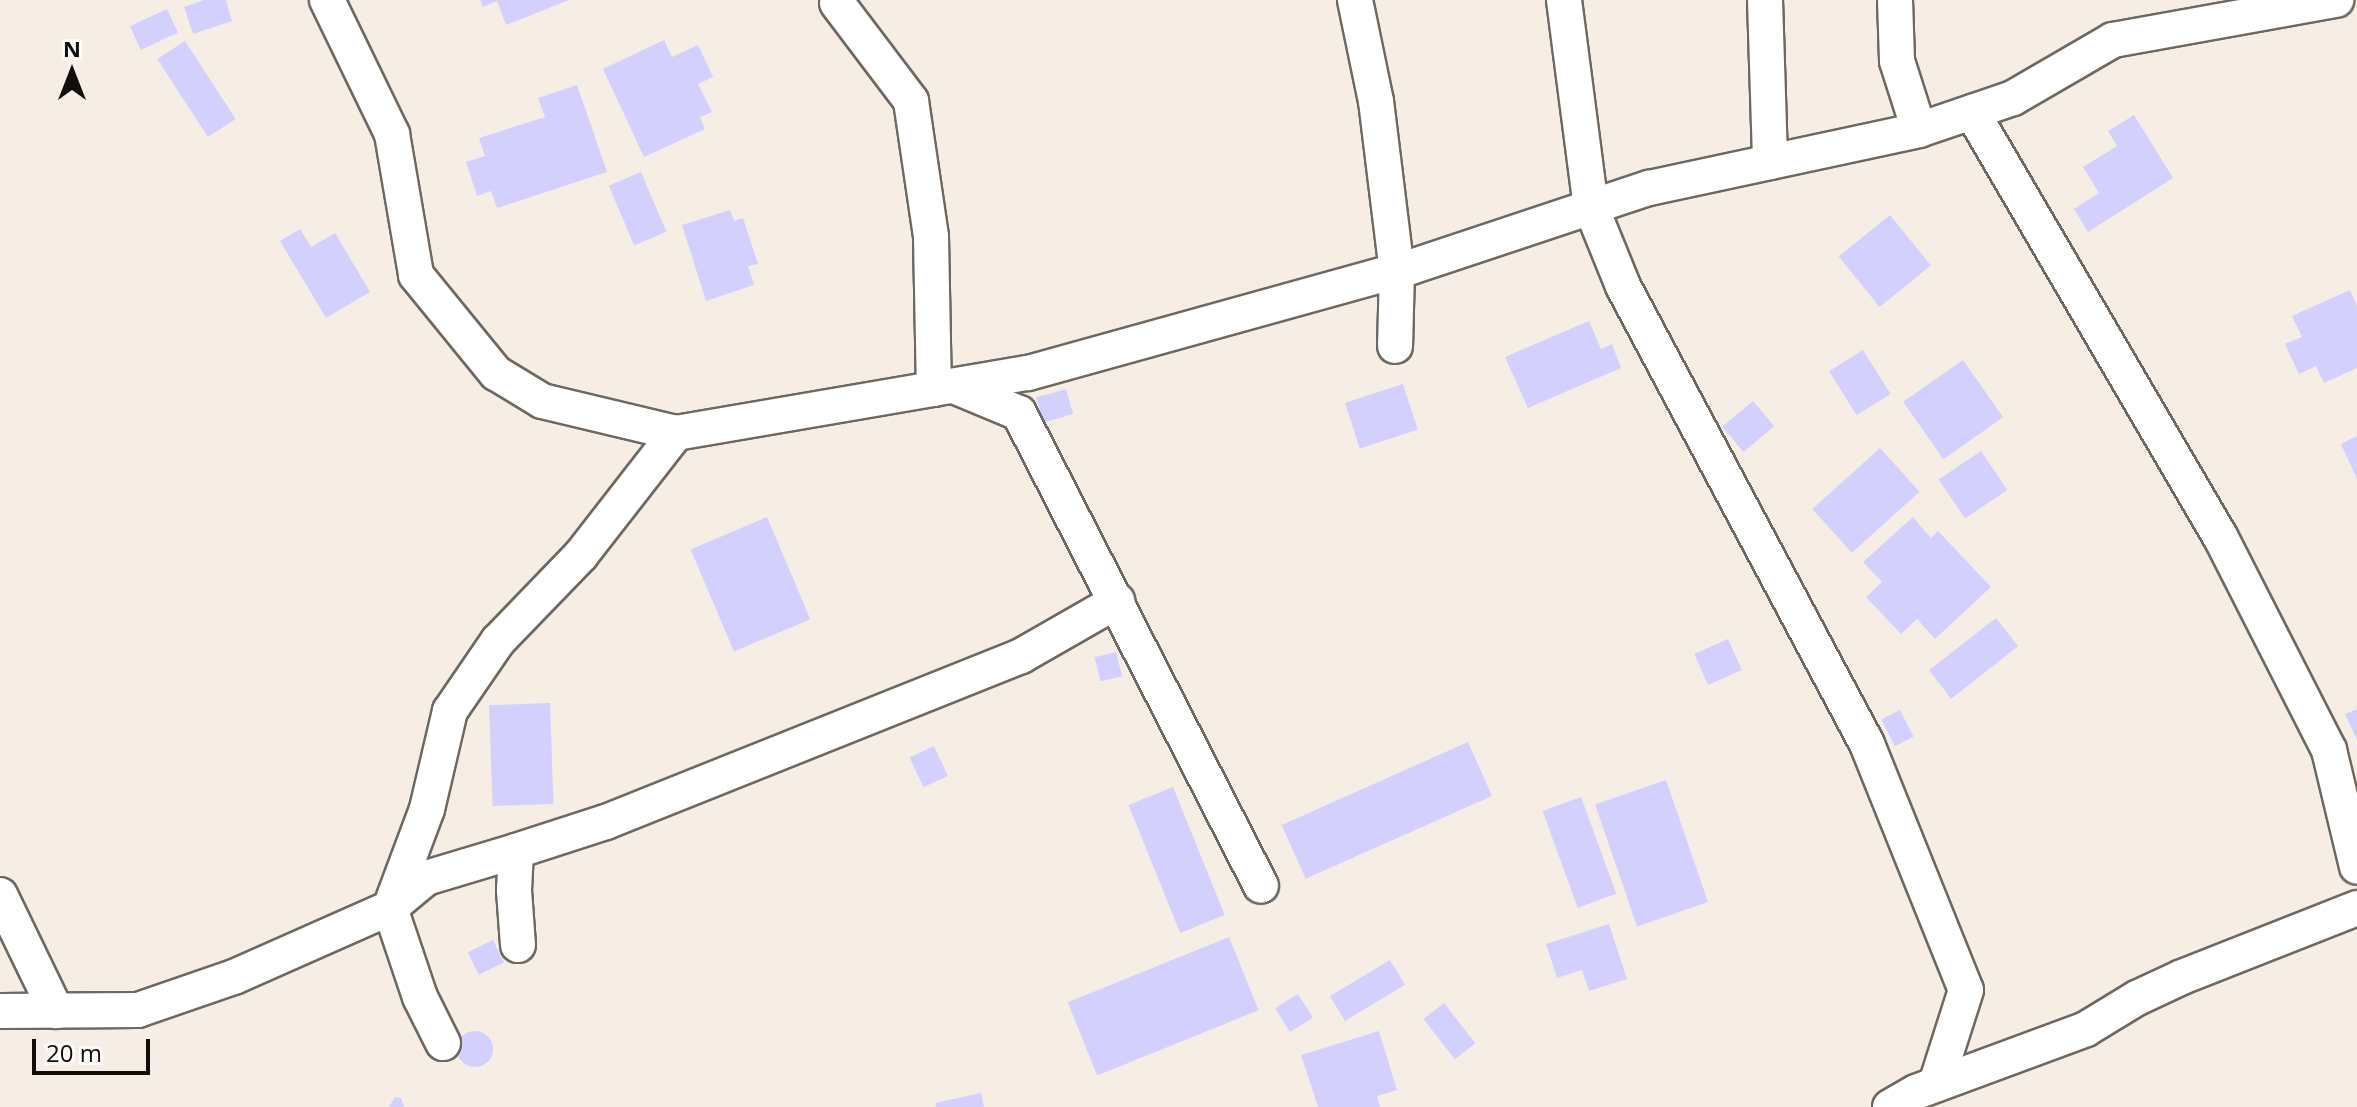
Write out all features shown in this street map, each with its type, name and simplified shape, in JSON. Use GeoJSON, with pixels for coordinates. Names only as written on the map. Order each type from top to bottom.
{"type":"FeatureCollection","features":[{"type":"Feature","properties":{"kind":"street"},"geometry":{"type":"LineString","coordinates":[[327,0],[392,134],[416,275],[496,373],[542,401],[676,433],[1028,373],[1397,271],[1649,188],[1919,130],[2013,98],[2113,40],[2336,0]]}},
{"type":"Feature","properties":{"kind":"street"},"geometry":{"type":"LineString","coordinates":[[1355,0],[1376,101],[1397,271],[1395,346]]}},
{"type":"Feature","properties":{"kind":"street"},"geometry":{"type":"LineString","coordinates":[[1564,0],[1591,207],[1623,286],[1867,744],[1966,990],[1936,1084]]}},
{"type":"Feature","properties":{"kind":"street"},"geometry":{"type":"LineString","coordinates":[[1765,0],[1770,162]]}},
{"type":"Feature","properties":{"kind":"street"},"geometry":{"type":"LineString","coordinates":[[1895,0],[1897,61],[1919,130]]}},
{"type":"Feature","properties":{"kind":"street"},"geometry":{"type":"LineString","coordinates":[[837,3],[911,101],[931,237],[944,387]]}},
{"type":"Feature","properties":{"kind":"street"},"geometry":{"type":"LineString","coordinates":[[1972,112],[2220,536],[2261,616],[2329,750],[2357,867]]}},
{"type":"Feature","properties":{"kind":"street"},"geometry":{"type":"LineString","coordinates":[[944,387],[1019,413],[1261,886]]}},
{"type":"Feature","properties":{"kind":"street"},"geometry":{"type":"LineString","coordinates":[[443,1043],[420,997],[390,908],[427,809],[450,711],[498,641],[581,555],[676,433]]}},
{"type":"Feature","properties":{"kind":"street"},"geometry":{"type":"LineString","coordinates":[[0,1011],[138,1010],[234,977],[390,908],[426,878],[606,822],[1021,656],[1117,601]]}},
{"type":"Feature","properties":{"kind":"street"},"geometry":{"type":"LineString","coordinates":[[516,851],[514,890],[518,945]]}},
{"type":"Feature","properties":{"kind":"street"},"geometry":{"type":"LineString","coordinates":[[0,895],[56,1011]]}},
{"type":"Feature","properties":{"kind":"street"},"geometry":{"type":"LineString","coordinates":[[1890,1107],[1936,1084],[2086,1029],[2137,998],[2182,977],[2357,908]]}},
{"type":"Feature","properties":{"kind":"building"},"geometry":{"type":"Polygon","coordinates":[[[204,0],[226,0],[232,21],[193,34],[184,7],[204,0]]]}},
{"type":"Feature","properties":{"kind":"building"},"geometry":{"type":"Polygon","coordinates":[[[480,0],[569,0],[506,25],[497,1],[483,7],[480,0]]]}},
{"type":"Feature","properties":{"kind":"building"},"geometry":{"type":"Polygon","coordinates":[[[167,9],[178,33],[141,50],[130,26],[167,9]]]}},
{"type":"Feature","properties":{"kind":"building"},"geometry":{"type":"Polygon","coordinates":[[[664,40],[672,57],[698,45],[713,77],[698,84],[712,112],[700,117],[705,129],[644,157],[603,69],[664,40]]]}},
{"type":"Feature","properties":{"kind":"building"},"geometry":{"type":"Polygon","coordinates":[[[185,41],[236,119],[208,137],[157,59],[185,41]]]}},
{"type":"Feature","properties":{"kind":"building"},"geometry":{"type":"Polygon","coordinates":[[[577,85],[607,172],[497,208],[491,191],[477,196],[466,162],[485,156],[479,138],[545,117],[538,98],[577,85]]]}},
{"type":"Feature","properties":{"kind":"building"},"geometry":{"type":"Polygon","coordinates":[[[2134,115],[2173,178],[2088,232],[2074,209],[2099,193],[2083,167],[2117,146],[2108,131],[2134,115]]]}},
{"type":"Feature","properties":{"kind":"building"},"geometry":{"type":"Polygon","coordinates":[[[641,172],[666,232],[634,246],[609,186],[641,172]]]}},
{"type":"Feature","properties":{"kind":"building"},"geometry":{"type":"Polygon","coordinates":[[[730,210],[734,221],[743,218],[758,264],[748,266],[754,285],[706,301],[682,225],[730,210]]]}},
{"type":"Feature","properties":{"kind":"building"},"geometry":{"type":"Polygon","coordinates":[[[1890,215],[1931,266],[1880,307],[1839,257],[1890,215]]]}},
{"type":"Feature","properties":{"kind":"building"},"geometry":{"type":"Polygon","coordinates":[[[300,229],[311,247],[335,233],[370,292],[326,318],[280,241],[300,229]]]}},
{"type":"Feature","properties":{"kind":"building"},"geometry":{"type":"Polygon","coordinates":[[[2350,290],[2357,306],[2357,368],[2324,383],[2316,366],[2299,374],[2285,344],[2302,337],[2292,316],[2350,290]]]}},
{"type":"Feature","properties":{"kind":"building"},"geometry":{"type":"Polygon","coordinates":[[[1589,321],[1601,349],[1612,344],[1621,368],[1528,408],[1505,357],[1589,321]]]}},
{"type":"Feature","properties":{"kind":"building"},"geometry":{"type":"Polygon","coordinates":[[[1863,350],[1891,394],[1857,415],[1829,371],[1863,350]]]}},
{"type":"Feature","properties":{"kind":"building"},"geometry":{"type":"Polygon","coordinates":[[[1963,360],[2003,417],[1943,459],[1903,402],[1963,360]]]}},
{"type":"Feature","properties":{"kind":"building"},"geometry":{"type":"Polygon","coordinates":[[[1403,384],[1418,430],[1360,449],[1345,403],[1403,384]]]}},
{"type":"Feature","properties":{"kind":"building"},"geometry":{"type":"Polygon","coordinates":[[[1066,389],[1073,414],[1043,423],[1036,398],[1066,389]]]}},
{"type":"Feature","properties":{"kind":"building"},"geometry":{"type":"Polygon","coordinates":[[[1753,401],[1774,426],[1744,452],[1722,427],[1753,401]]]}},
{"type":"Feature","properties":{"kind":"building"},"geometry":{"type":"Polygon","coordinates":[[[2357,436],[2357,479],[2341,444],[2357,436]]]}},
{"type":"Feature","properties":{"kind":"building"},"geometry":{"type":"Polygon","coordinates":[[[1880,448],[1919,492],[1852,553],[1812,509],[1880,448]]]}},
{"type":"Feature","properties":{"kind":"building"},"geometry":{"type":"Polygon","coordinates":[[[1981,451],[2007,490],[1965,518],[1939,480],[1981,451]]]}},
{"type":"Feature","properties":{"kind":"building"},"geometry":{"type":"Polygon","coordinates":[[[767,517],[810,619],[734,652],[691,549],[767,517]]]}},
{"type":"Feature","properties":{"kind":"building"},"geometry":{"type":"Polygon","coordinates":[[[1913,517],[1931,538],[1938,531],[1991,587],[1935,639],[1917,619],[1901,634],[1866,597],[1882,582],[1863,562],[1913,517]]]}},
{"type":"Feature","properties":{"kind":"building"},"geometry":{"type":"Polygon","coordinates":[[[1996,618],[2018,646],[1951,699],[1929,670],[1996,618]]]}},
{"type":"Feature","properties":{"kind":"building"},"geometry":{"type":"Polygon","coordinates":[[[1728,639],[1742,670],[1708,685],[1694,654],[1728,639]]]}},
{"type":"Feature","properties":{"kind":"building"},"geometry":{"type":"Polygon","coordinates":[[[1116,652],[1122,676],[1101,682],[1095,657],[1116,652]]]}},
{"type":"Feature","properties":{"kind":"building"},"geometry":{"type":"Polygon","coordinates":[[[550,703],[554,804],[493,806],[489,705],[550,703]]]}},
{"type":"Feature","properties":{"kind":"building"},"geometry":{"type":"Polygon","coordinates":[[[2357,709],[2357,740],[2345,714],[2357,709]]]}},
{"type":"Feature","properties":{"kind":"building"},"geometry":{"type":"Polygon","coordinates":[[[1900,710],[1914,737],[1895,746],[1881,720],[1900,710]]]}},
{"type":"Feature","properties":{"kind":"building"},"geometry":{"type":"Polygon","coordinates":[[[1468,742],[1492,796],[1306,879],[1282,825],[1468,742]]]}},
{"type":"Feature","properties":{"kind":"building"},"geometry":{"type":"Polygon","coordinates":[[[934,746],[948,776],[923,787],[910,757],[934,746]]]}},
{"type":"Feature","properties":{"kind":"building"},"geometry":{"type":"Polygon","coordinates":[[[1666,780],[1708,902],[1637,926],[1595,804],[1666,780]]]}},
{"type":"Feature","properties":{"kind":"building"},"geometry":{"type":"Polygon","coordinates":[[[1173,787],[1225,915],[1180,933],[1128,805],[1173,787]]]}},
{"type":"Feature","properties":{"kind":"building"},"geometry":{"type":"Polygon","coordinates":[[[1581,797],[1616,894],[1578,908],[1542,811],[1581,797]]]}},
{"type":"Feature","properties":{"kind":"building"},"geometry":{"type":"Polygon","coordinates":[[[1609,924],[1627,979],[1589,991],[1582,970],[1557,978],[1546,944],[1609,924]]]}},
{"type":"Feature","properties":{"kind":"building"},"geometry":{"type":"Polygon","coordinates":[[[1229,937],[1259,1010],[1097,1075],[1068,1002],[1229,937]]]}},
{"type":"Feature","properties":{"kind":"building"},"geometry":{"type":"Polygon","coordinates":[[[493,940],[504,962],[479,975],[468,952],[493,940]]]}},
{"type":"Feature","properties":{"kind":"building"},"geometry":{"type":"Polygon","coordinates":[[[1390,960],[1405,985],[1345,1021],[1330,996],[1390,960]]]}},
{"type":"Feature","properties":{"kind":"building"},"geometry":{"type":"Polygon","coordinates":[[[1298,994],[1313,1018],[1290,1032],[1275,1008],[1298,994]]]}},
{"type":"Feature","properties":{"kind":"building"},"geometry":{"type":"Polygon","coordinates":[[[1444,1003],[1475,1043],[1455,1059],[1424,1019],[1444,1003]]]}},
{"type":"Feature","properties":{"kind":"building"},"geometry":{"type":"Polygon","coordinates":[[[475,1031],[488,1036],[493,1049],[488,1062],[475,1067],[462,1062],[457,1049],[462,1036],[475,1031]]]}},
{"type":"Feature","properties":{"kind":"building"},"geometry":{"type":"Polygon","coordinates":[[[1379,1031],[1397,1090],[1377,1096],[1380,1107],[1318,1107],[1301,1055],[1379,1031]]]}},
{"type":"Feature","properties":{"kind":"building"},"geometry":{"type":"Polygon","coordinates":[[[981,1093],[984,1107],[936,1107],[935,1103],[981,1093]]]}},
{"type":"Feature","properties":{"kind":"building"},"geometry":{"type":"Polygon","coordinates":[[[395,1097],[401,1098],[404,1107],[389,1107],[395,1097]]]}}]}
